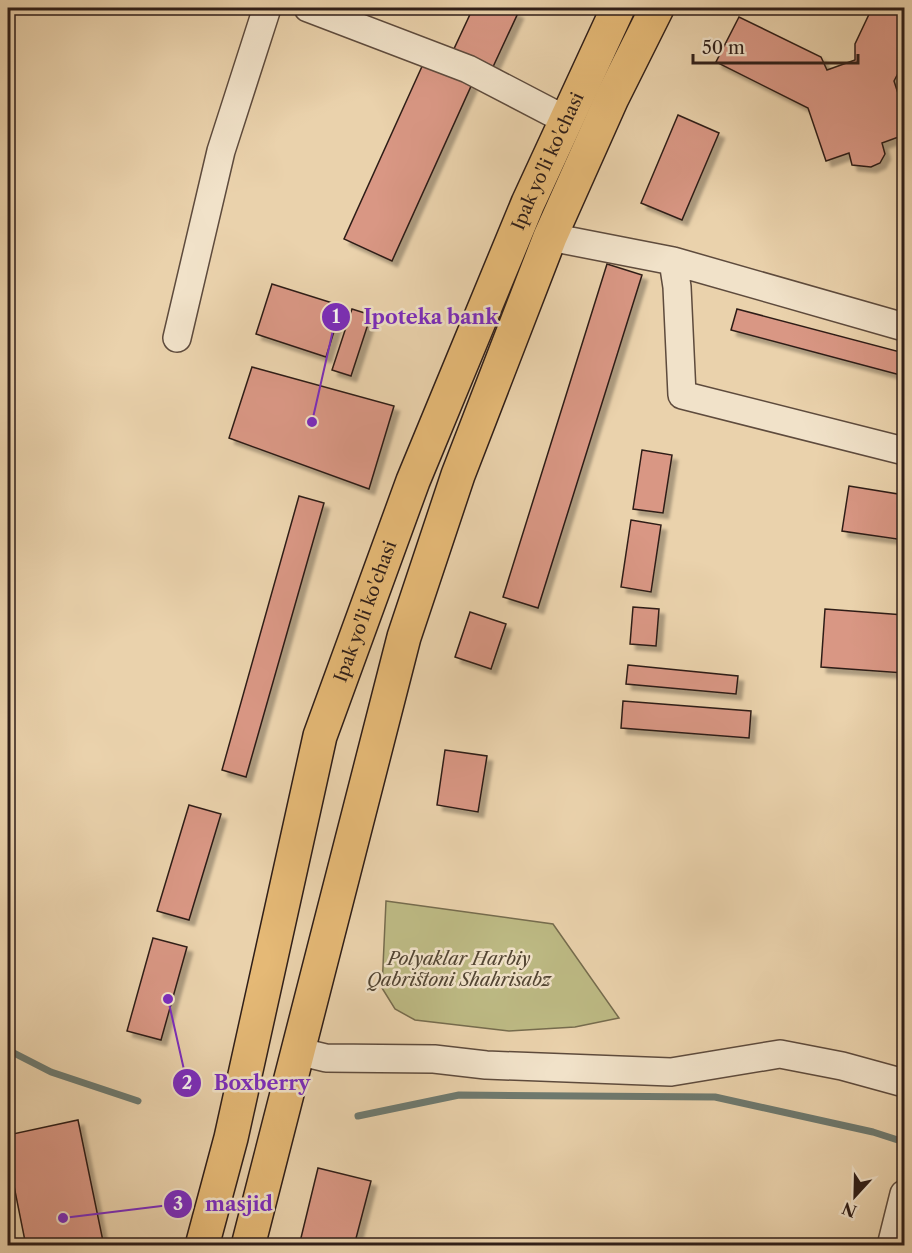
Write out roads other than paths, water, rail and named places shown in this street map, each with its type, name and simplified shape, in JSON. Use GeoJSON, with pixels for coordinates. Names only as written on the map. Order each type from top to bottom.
{"type":"FeatureCollection","features":[{"type":"Feature","properties":{"kind":"main road","name":"Ipak yo'li ko'chasi"},"geometry":{"type":"LineString","coordinates":[[202,1245],[231,1138],[320,736],[413,482],[564,119],[618,8]]}},
{"type":"Feature","properties":{"kind":"main road","name":"Ipak yo'li ko'chasi"},"geometry":{"type":"LineString","coordinates":[[248,1245],[404,637],[458,475],[550,237],[612,98],[657,8]]}},
{"type":"Feature","properties":{"kind":"street"},"geometry":{"type":"LineString","coordinates":[[177,338],[221,151],[267,8]]}},
{"type":"Feature","properties":{"kind":"street"},"geometry":{"type":"LineString","coordinates":[[308,8],[468,69],[564,119]]}},
{"type":"Feature","properties":{"kind":"street"},"geometry":{"type":"LineString","coordinates":[[550,237],[673,261],[904,327]]}},
{"type":"Feature","properties":{"kind":"street"},"geometry":{"type":"LineString","coordinates":[[673,261],[677,287],[682,395],[904,451]]}},
{"type":"Feature","properties":{"kind":"street"},"geometry":{"type":"LineString","coordinates":[[297,1052],[326,1058],[434,1059],[486,1065],[671,1072],[780,1054],[842,1066],[904,1083]]}},
{"type":"Feature","properties":{"kind":"street"},"geometry":{"type":"LineString","coordinates":[[891,1245],[904,1194]]}},
{"type":"Feature","properties":{"kind":"waterway"},"geometry":{"type":"LineString","coordinates":[[8,1050],[51,1072],[138,1101]]}},
{"type":"Feature","properties":{"kind":"waterway"},"geometry":{"type":"LineString","coordinates":[[358,1116],[459,1095],[715,1097],[873,1132],[904,1142]]}},
{"type":"Feature","properties":{"kind":"place","name":"Ipoteka bank"},"geometry":{"type":"Point","coordinates":[312,422]}},
{"type":"Feature","properties":{"kind":"place","name":"Boxberry"},"geometry":{"type":"Point","coordinates":[168,999]}},
{"type":"Feature","properties":{"kind":"place","name":"masjid"},"geometry":{"type":"Point","coordinates":[63,1218]}},
{"type":"Feature","properties":{"kind":"park label","name":"Polyaklar Harbiy Qabristoni Shahrisabz"},"geometry":{"type":"Point","coordinates":[459,969]}}]}
